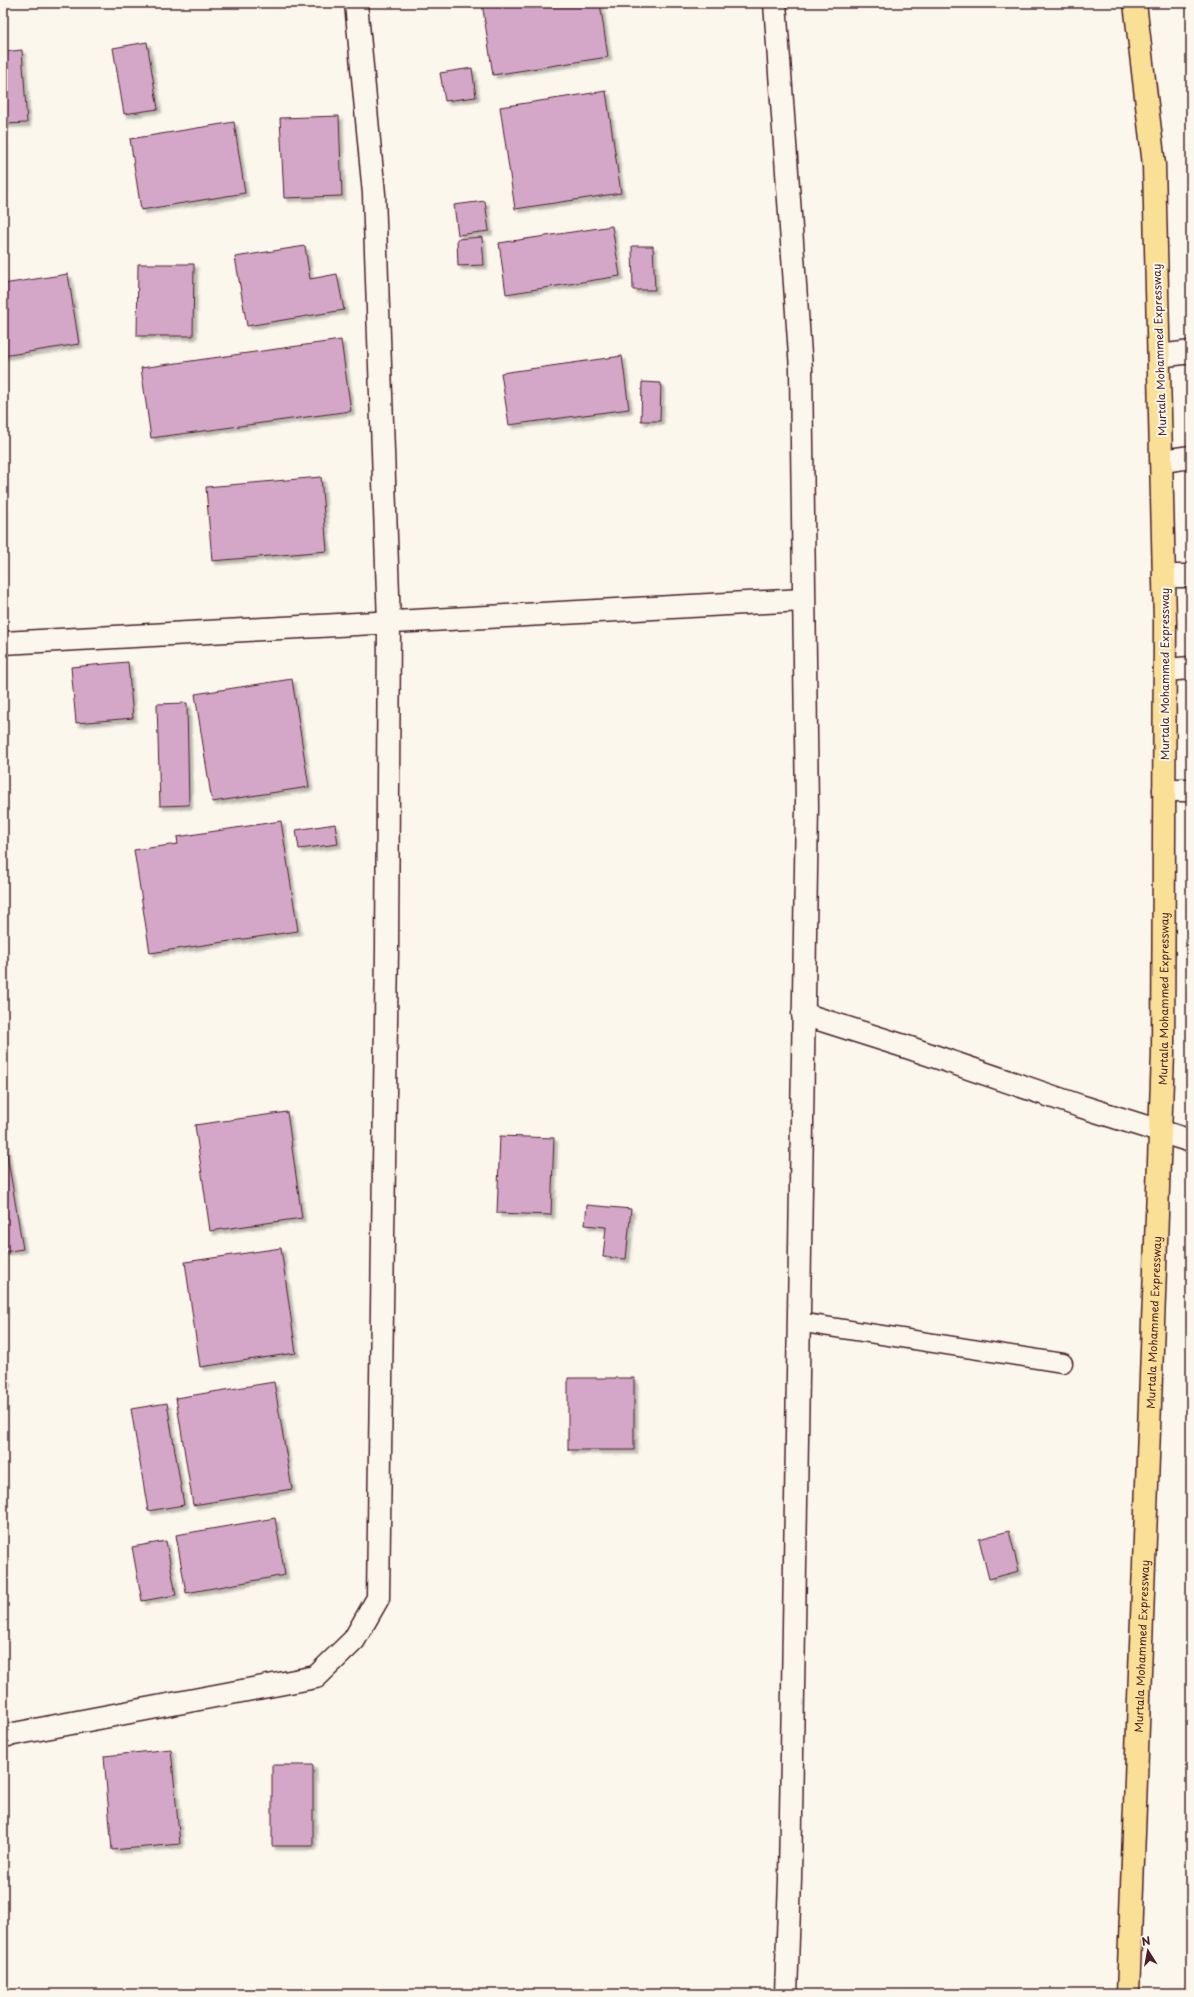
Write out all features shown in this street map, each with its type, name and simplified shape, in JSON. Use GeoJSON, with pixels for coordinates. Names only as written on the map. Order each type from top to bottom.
{"type":"FeatureCollection","features":[{"type":"Feature","properties":{"kind":"main road","name":"Murtala Mohammed Expressway"},"geometry":{"type":"LineString","coordinates":[[1128,1994],[1163,1054],[1165,670],[1162,461],[1154,165],[1135,3]]}},
{"type":"Feature","properties":{"kind":"street"},"geometry":{"type":"LineString","coordinates":[[3,1736],[316,1677],[354,1640],[378,1598],[390,623],[374,194],[356,3]]}},
{"type":"Feature","properties":{"kind":"street"},"geometry":{"type":"LineString","coordinates":[[775,3],[800,349],[807,807],[786,1994]]}},
{"type":"Feature","properties":{"kind":"street"},"geometry":{"type":"LineString","coordinates":[[1159,356],[1191,352]]}},
{"type":"Feature","properties":{"kind":"street"},"geometry":{"type":"LineString","coordinates":[[1162,461],[1191,457]]}},
{"type":"Feature","properties":{"kind":"street"},"geometry":{"type":"LineString","coordinates":[[1164,576],[1191,576]]}},
{"type":"Feature","properties":{"kind":"street"},"geometry":{"type":"LineString","coordinates":[[3,643],[803,600]]}},
{"type":"Feature","properties":{"kind":"street"},"geometry":{"type":"LineString","coordinates":[[1165,670],[1191,668]]}},
{"type":"Feature","properties":{"kind":"street"},"geometry":{"type":"LineString","coordinates":[[1164,790],[1191,790]]}},
{"type":"Feature","properties":{"kind":"street"},"geometry":{"type":"LineString","coordinates":[[803,1014],[914,1049],[1080,1106],[1191,1141]]}},
{"type":"Feature","properties":{"kind":"lane"},"geometry":{"type":"LineString","coordinates":[[798,1322],[1063,1363]]}},
{"type":"Feature","properties":{"kind":"building"},"geometry":{"type":"Polygon","coordinates":[[[482,3],[600,3],[608,57],[493,75],[482,3]]]}},
{"type":"Feature","properties":{"kind":"building"},"geometry":{"type":"Polygon","coordinates":[[[147,42],[158,109],[124,114],[113,48],[147,42]]]}},
{"type":"Feature","properties":{"kind":"building"},"geometry":{"type":"Polygon","coordinates":[[[22,50],[27,123],[3,124],[3,52],[22,50]]]}},
{"type":"Feature","properties":{"kind":"building"},"geometry":{"type":"Polygon","coordinates":[[[472,68],[476,97],[445,101],[440,73],[472,68]]]}},
{"type":"Feature","properties":{"kind":"building"},"geometry":{"type":"Polygon","coordinates":[[[606,91],[621,193],[515,209],[500,107],[606,91]]]}},
{"type":"Feature","properties":{"kind":"building"},"geometry":{"type":"Polygon","coordinates":[[[339,116],[342,196],[284,198],[280,118],[339,116]]]}},
{"type":"Feature","properties":{"kind":"building"},"geometry":{"type":"Polygon","coordinates":[[[234,122],[245,193],[141,210],[130,139],[234,122]]]}},
{"type":"Feature","properties":{"kind":"building"},"geometry":{"type":"Polygon","coordinates":[[[485,201],[489,231],[458,235],[454,205],[485,201]]]}},
{"type":"Feature","properties":{"kind":"building"},"geometry":{"type":"Polygon","coordinates":[[[612,226],[620,276],[506,294],[499,243],[612,226]]]}},
{"type":"Feature","properties":{"kind":"building"},"geometry":{"type":"Polygon","coordinates":[[[482,237],[484,265],[458,266],[457,239],[482,237]]]}},
{"type":"Feature","properties":{"kind":"building"},"geometry":{"type":"Polygon","coordinates":[[[305,246],[310,279],[337,274],[344,310],[247,326],[235,257],[305,246]]]}},
{"type":"Feature","properties":{"kind":"building"},"geometry":{"type":"Polygon","coordinates":[[[632,246],[653,246],[655,290],[633,290],[632,246]]]}},
{"type":"Feature","properties":{"kind":"building"},"geometry":{"type":"Polygon","coordinates":[[[138,264],[194,264],[193,336],[137,336],[138,264]]]}},
{"type":"Feature","properties":{"kind":"building"},"geometry":{"type":"Polygon","coordinates":[[[68,274],[79,344],[3,356],[3,284],[68,274]]]}},
{"type":"Feature","properties":{"kind":"building"},"geometry":{"type":"Polygon","coordinates":[[[341,340],[351,411],[151,438],[141,368],[341,340]]]}},
{"type":"Feature","properties":{"kind":"building"},"geometry":{"type":"Polygon","coordinates":[[[622,356],[629,409],[509,425],[501,373],[622,356]]]}},
{"type":"Feature","properties":{"kind":"building"},"geometry":{"type":"Polygon","coordinates":[[[642,382],[661,383],[660,421],[641,421],[642,382]]]}},
{"type":"Feature","properties":{"kind":"building"},"geometry":{"type":"Polygon","coordinates":[[[321,477],[327,551],[212,561],[206,487],[321,477]]]}},
{"type":"Feature","properties":{"kind":"building"},"geometry":{"type":"Polygon","coordinates":[[[128,662],[133,718],[76,723],[71,667],[128,662]]]}},
{"type":"Feature","properties":{"kind":"building"},"geometry":{"type":"Polygon","coordinates":[[[292,679],[309,787],[212,802],[195,694],[292,679]]]}},
{"type":"Feature","properties":{"kind":"building"},"geometry":{"type":"Polygon","coordinates":[[[187,703],[189,805],[160,806],[157,704],[187,703]]]}},
{"type":"Feature","properties":{"kind":"building"},"geometry":{"type":"Polygon","coordinates":[[[281,821],[298,931],[150,953],[134,850],[178,844],[177,837],[281,821]]]}},
{"type":"Feature","properties":{"kind":"building"},"geometry":{"type":"Polygon","coordinates":[[[335,824],[338,844],[299,849],[296,830],[335,824]]]}},
{"type":"Feature","properties":{"kind":"building"},"geometry":{"type":"Polygon","coordinates":[[[287,1112],[302,1218],[210,1231],[195,1125],[287,1112]]]}},
{"type":"Feature","properties":{"kind":"building"},"geometry":{"type":"Polygon","coordinates":[[[500,1136],[554,1138],[551,1215],[497,1213],[500,1136]]]}},
{"type":"Feature","properties":{"kind":"building"},"geometry":{"type":"Polygon","coordinates":[[[5,1142],[23,1249],[3,1252],[3,1143],[5,1142]]]}},
{"type":"Feature","properties":{"kind":"building"},"geometry":{"type":"Polygon","coordinates":[[[587,1205],[631,1209],[626,1259],[603,1257],[606,1227],[585,1225],[587,1205]]]}},
{"type":"Feature","properties":{"kind":"building"},"geometry":{"type":"Polygon","coordinates":[[[281,1248],[296,1353],[200,1367],[185,1262],[281,1248]]]}},
{"type":"Feature","properties":{"kind":"building"},"geometry":{"type":"Polygon","coordinates":[[[3,1364],[7,1384],[3,1384],[3,1364]]]}},
{"type":"Feature","properties":{"kind":"building"},"geometry":{"type":"Polygon","coordinates":[[[568,1378],[634,1378],[634,1450],[568,1450],[568,1378]]]}},
{"type":"Feature","properties":{"kind":"building"},"geometry":{"type":"Polygon","coordinates":[[[274,1382],[292,1489],[193,1505],[176,1398],[274,1382]]]}},
{"type":"Feature","properties":{"kind":"building"},"geometry":{"type":"Polygon","coordinates":[[[167,1403],[184,1505],[148,1511],[131,1409],[167,1403]]]}},
{"type":"Feature","properties":{"kind":"building"},"geometry":{"type":"Polygon","coordinates":[[[275,1518],[285,1575],[186,1593],[176,1535],[275,1518]]]}},
{"type":"Feature","properties":{"kind":"building"},"geometry":{"type":"Polygon","coordinates":[[[1009,1531],[1019,1571],[989,1579],[979,1539],[1009,1531]]]}},
{"type":"Feature","properties":{"kind":"building"},"geometry":{"type":"Polygon","coordinates":[[[166,1541],[176,1595],[142,1601],[132,1547],[166,1541]]]}},
{"type":"Feature","properties":{"kind":"building"},"geometry":{"type":"Polygon","coordinates":[[[171,1749],[180,1844],[112,1850],[104,1756],[171,1749]]]}},
{"type":"Feature","properties":{"kind":"building"},"geometry":{"type":"Polygon","coordinates":[[[272,1765],[313,1765],[313,1846],[272,1846],[272,1765]]]}}]}
